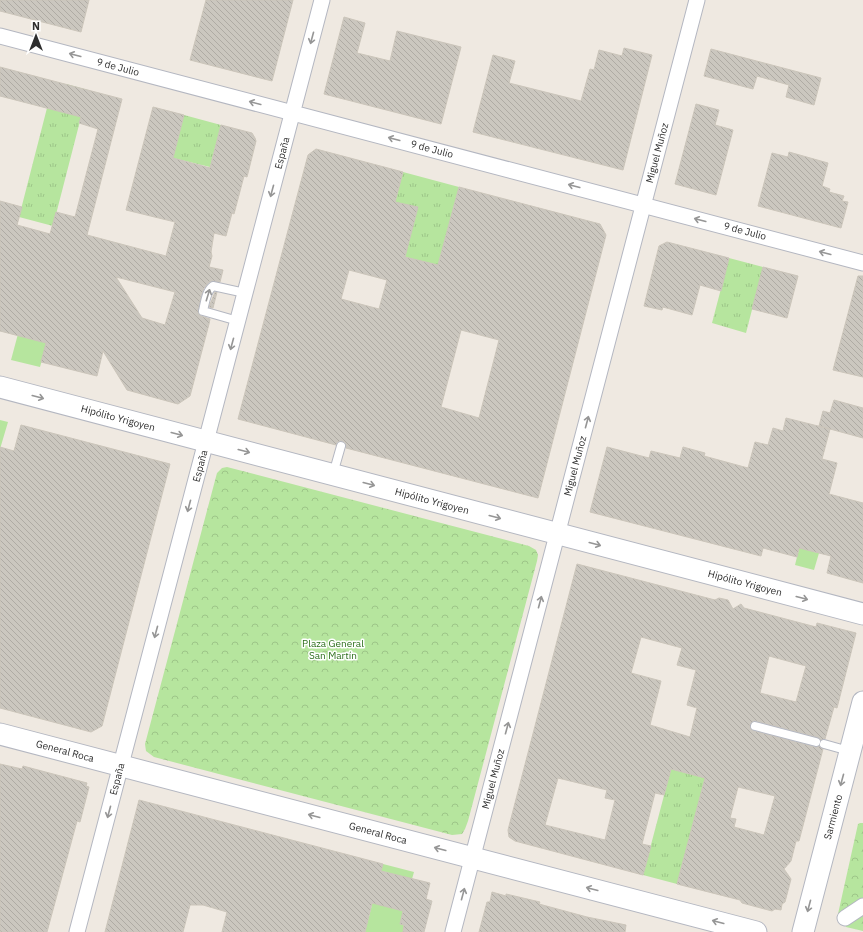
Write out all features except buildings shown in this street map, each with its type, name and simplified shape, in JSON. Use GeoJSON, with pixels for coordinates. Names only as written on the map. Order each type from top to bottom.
{"type":"FeatureCollection","features":[{"type":"Feature","properties":{"kind":"street","name":"España"},"geometry":{"type":"LineString","coordinates":[[77,932],[322,0]]}},
{"type":"Feature","properties":{"kind":"street","name":"Miguel Muñoz"},"geometry":{"type":"LineString","coordinates":[[453,932],[697,0]]}},
{"type":"Feature","properties":{"kind":"street","name":"9 de Julio"},"geometry":{"type":"LineString","coordinates":[[0,36],[863,262]]}},
{"type":"Feature","properties":{"kind":"street","name":"Hipólito Yrigoyen"},"geometry":{"type":"LineString","coordinates":[[0,387],[863,614]]}},
{"type":"Feature","properties":{"kind":"street","name":"Sarmiento"},"geometry":{"type":"LineString","coordinates":[[803,932],[863,702]]}},
{"type":"Feature","properties":{"kind":"street","name":"General Roca"},"geometry":{"type":"LineString","coordinates":[[0,734],[756,932]]}},
{"type":"Feature","properties":{"kind":"street"},"geometry":{"type":"LineString","coordinates":[[845,918],[863,906]]}},
{"type":"Feature","properties":{"kind":"lane"},"geometry":{"type":"LineString","coordinates":[[238,321],[203,311],[209,289],[213,286],[245,293]]}},
{"type":"Feature","properties":{"kind":"lane"},"geometry":{"type":"LineString","coordinates":[[333,475],[341,446]]}},
{"type":"Feature","properties":{"kind":"lane"},"geometry":{"type":"LineString","coordinates":[[755,726],[850,751]]}},
{"type":"Feature","properties":{"kind":"green space"},"geometry":{"type":"Polygon","coordinates":[[[66,84],[88,90],[53,226],[19,217],[47,108],[59,111],[66,84]]]}},
{"type":"Feature","properties":{"kind":"green space"},"geometry":{"type":"Polygon","coordinates":[[[184,115],[221,125],[210,167],[173,158],[184,115]]]}},
{"type":"Feature","properties":{"kind":"green space"},"geometry":{"type":"Polygon","coordinates":[[[403,172],[459,187],[438,265],[405,257],[417,208],[395,202],[403,172]]]}},
{"type":"Feature","properties":{"kind":"green space"},"geometry":{"type":"Polygon","coordinates":[[[729,258],[763,267],[746,333],[712,323],[729,258]]]}},
{"type":"Feature","properties":{"kind":"green space"},"geometry":{"type":"Polygon","coordinates":[[[22,319],[57,346],[44,353],[40,367],[11,360],[22,319]]]}},
{"type":"Feature","properties":{"kind":"green space"},"geometry":{"type":"Polygon","coordinates":[[[0,420],[8,422],[0,449],[0,420]]]}},
{"type":"Feature","properties":{"kind":"green space","name":"Plaza General San Martín"},"geometry":{"type":"Polygon","coordinates":[[[227,467],[529,546],[536,550],[538,555],[537,561],[468,821],[462,834],[452,835],[154,757],[146,751],[145,744],[217,473],[222,468],[227,467]]]}},
{"type":"Feature","properties":{"kind":"green space"},"geometry":{"type":"Polygon","coordinates":[[[801,541],[814,552],[819,553],[814,570],[795,565],[801,541]]]}},
{"type":"Feature","properties":{"kind":"green space"},"geometry":{"type":"Polygon","coordinates":[[[671,769],[705,778],[677,884],[643,875],[671,769]]]}},
{"type":"Feature","properties":{"kind":"green space"},"geometry":{"type":"Polygon","coordinates":[[[863,823],[863,931],[846,927],[838,914],[858,824],[863,823]]]}},
{"type":"Feature","properties":{"kind":"green space"},"geometry":{"type":"Polygon","coordinates":[[[383,864],[414,872],[412,879],[381,871],[383,864]]]}},
{"type":"Feature","properties":{"kind":"green space"},"geometry":{"type":"Polygon","coordinates":[[[375,893],[403,911],[400,924],[404,925],[403,932],[365,932],[375,893]]]}}]}
